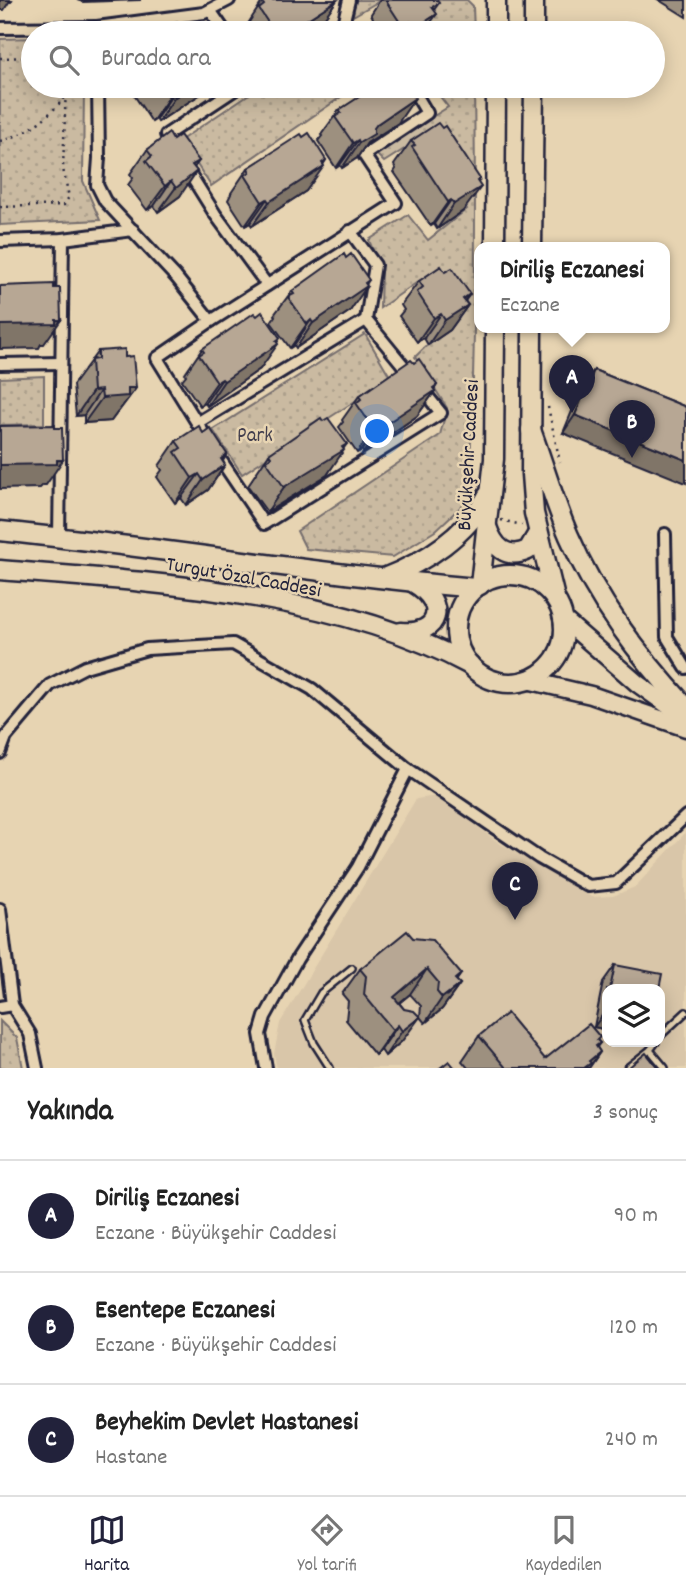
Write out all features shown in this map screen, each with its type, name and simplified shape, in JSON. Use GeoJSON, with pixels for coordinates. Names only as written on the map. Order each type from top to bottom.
{"type":"FeatureCollection","features":[{"type":"Feature","properties":{"kind":"main road"},"geometry":{"type":"LineString","coordinates":[[496,0],[496,21]]}},
{"type":"Feature","properties":{"kind":"main road"},"geometry":{"type":"LineString","coordinates":[[534,0],[534,21]]}},
{"type":"Feature","properties":{"kind":"main road"},"geometry":{"type":"LineString","coordinates":[[495,242],[496,98]]}},
{"type":"Feature","properties":{"kind":"main road"},"geometry":{"type":"LineString","coordinates":[[532,242],[534,98]]}},
{"type":"Feature","properties":{"kind":"main road","name":"Büyükşehir Caddesi"},"geometry":{"type":"LineString","coordinates":[[477,586],[494,459],[495,333]]}},
{"type":"Feature","properties":{"kind":"main road"},"geometry":{"type":"LineString","coordinates":[[532,333],[531,474],[538,533],[562,618],[563,636],[554,660],[542,672],[527,680],[510,683],[492,680],[470,666],[458,643],[456,625],[460,608],[477,586],[500,576],[519,576],[536,582],[556,601]]}},
{"type":"Feature","properties":{"kind":"main road"},"geometry":{"type":"LineString","coordinates":[[531,430],[568,534],[601,598],[634,648],[686,707]]}},
{"type":"Feature","properties":{"kind":"main road"},"geometry":{"type":"LineString","coordinates":[[380,579],[413,565],[454,536],[474,517],[491,489]]}},
{"type":"Feature","properties":{"kind":"main road"},"geometry":{"type":"LineString","coordinates":[[487,527],[496,547],[512,554],[528,550],[538,533]]}},
{"type":"Feature","properties":{"kind":"main road","name":"Turgut Özal Caddesi"},"geometry":{"type":"LineString","coordinates":[[0,531],[380,579],[477,586]]}},
{"type":"Feature","properties":{"kind":"main road","name":"Turgut Özal Caddesi"},"geometry":{"type":"LineString","coordinates":[[0,570],[131,580],[290,603],[397,632],[429,644],[470,666]]}},
{"type":"Feature","properties":{"kind":"main road"},"geometry":{"type":"LineString","coordinates":[[397,632],[412,633],[422,630],[430,624],[435,615],[436,606],[432,598],[425,589],[412,582]]}},
{"type":"Feature","properties":{"kind":"street"},"geometry":{"type":"LineString","coordinates":[[142,21],[206,8],[229,0]]}},
{"type":"Feature","properties":{"kind":"street"},"geometry":{"type":"LineString","coordinates":[[344,21],[349,0]]}},
{"type":"Feature","properties":{"kind":"street"},"geometry":{"type":"LineString","coordinates":[[0,28],[21,28]]}},
{"type":"Feature","properties":{"kind":"street"},"geometry":{"type":"LineString","coordinates":[[98,98],[97,185],[106,201],[176,277],[211,321]]}},
{"type":"Feature","properties":{"kind":"street"},"geometry":{"type":"LineString","coordinates":[[222,98],[166,135],[215,214],[267,285]]}},
{"type":"Feature","properties":{"kind":"street"},"geometry":{"type":"LineString","coordinates":[[350,231],[375,265],[366,320],[441,413],[264,524],[197,424],[157,358],[211,321],[350,231],[396,203],[364,155],[427,113],[418,98]]}},
{"type":"Feature","properties":{"kind":"street"},"geometry":{"type":"LineString","coordinates":[[0,241],[63,239],[132,230]]}},
{"type":"Feature","properties":{"kind":"street"},"geometry":{"type":"LineString","coordinates":[[59,537],[63,239]]}},
{"type":"Feature","properties":{"kind":"street"},"geometry":{"type":"LineString","coordinates":[[197,424],[366,320]]}},
{"type":"Feature","properties":{"kind":"street"},"geometry":{"type":"LineString","coordinates":[[0,364],[61,363]]}},
{"type":"Feature","properties":{"kind":"street"},"geometry":{"type":"LineString","coordinates":[[665,534],[667,637],[686,668]]}},
{"type":"Feature","properties":{"kind":"street"},"geometry":{"type":"LineString","coordinates":[[562,618],[638,684],[686,718]]}},
{"type":"Feature","properties":{"kind":"street"},"geometry":{"type":"LineString","coordinates":[[0,753],[6,737],[50,685],[85,667],[147,649],[233,644],[312,689],[408,769],[506,837],[588,886],[616,883],[686,816]]}},
{"type":"Feature","properties":{"kind":"street"},"geometry":{"type":"LineString","coordinates":[[527,680],[591,695],[686,728]]}},
{"type":"Feature","properties":{"kind":"street"},"geometry":{"type":"LineString","coordinates":[[266,1068],[260,1034],[265,1017],[297,959],[358,867],[408,769]]}},
{"type":"Feature","properties":{"kind":"street"},"geometry":{"type":"LineString","coordinates":[[0,909],[12,1005],[30,1034],[37,1068]]}},
{"type":"Feature","properties":{"kind":"street"},"geometry":{"type":"LineString","coordinates":[[0,1007],[12,1005]]}},
{"type":"Feature","properties":{"kind":"lane"},"geometry":{"type":"LineString","coordinates":[[330,1068],[314,1042],[305,1020],[321,993],[352,968]]}},
{"type":"Feature","properties":{"kind":"lane"},"geometry":{"type":"LineString","coordinates":[[665,1031],[686,1012]]}},
{"type":"Feature","properties":{"kind":"lane"},"geometry":{"type":"LineString","coordinates":[[627,1068],[653,1047]]}},
{"type":"Feature","properties":{"kind":"lane"},"geometry":{"type":"LineString","coordinates":[[650,1051],[665,1068]]}},
{"type":"Feature","properties":{"kind":"path"},"geometry":{"type":"LineString","coordinates":[[0,58],[21,57]]}},
{"type":"Feature","properties":{"kind":"path"},"geometry":{"type":"LineString","coordinates":[[0,141],[28,130],[46,119],[64,98]]}},
{"type":"Feature","properties":{"kind":"path"},"geometry":{"type":"LineString","coordinates":[[0,207],[64,205],[69,197],[63,169],[65,98]]}},
{"type":"Feature","properties":{"kind":"shaded area"},"geometry":{"type":"Polygon","coordinates":[[[437,796],[499,843],[592,897],[613,896],[635,887],[686,832],[686,1068],[277,1068],[274,1054],[280,1023],[416,799],[437,796]]]}},
{"type":"Feature","properties":{"kind":"green space"},"geometry":{"type":"Polygon","coordinates":[[[355,0],[381,0],[353,16],[355,0]]]}},
{"type":"Feature","properties":{"kind":"green space"},"geometry":{"type":"Polygon","coordinates":[[[394,0],[467,0],[473,6],[474,21],[409,21],[394,0]]]}},
{"type":"Feature","properties":{"kind":"green space"},"geometry":{"type":"Polygon","coordinates":[[[21,38],[21,98],[84,98],[83,181],[100,220],[0,225],[0,39],[21,38]]]}},
{"type":"Feature","properties":{"kind":"green space"},"geometry":{"type":"Polygon","coordinates":[[[243,98],[339,98],[211,186],[181,140],[243,98]]]}},
{"type":"Feature","properties":{"kind":"green space"},"geometry":{"type":"Polygon","coordinates":[[[441,98],[474,98],[474,333],[468,500],[435,531],[393,557],[306,549],[297,531],[440,435],[447,408],[415,357],[451,322],[419,281],[380,308],[381,270],[369,240],[408,215],[428,240],[467,209],[422,138],[384,162],[375,153],[448,107],[441,98]]]}},
{"type":"Feature","properties":{"kind":"green space","name":"Park"},"geometry":{"type":"Polygon","coordinates":[[[365,334],[391,378],[242,474],[213,430],[365,334]]]}},
{"type":"Feature","properties":{"kind":"green space"},"geometry":{"type":"Polygon","coordinates":[[[44,376],[44,424],[0,425],[0,378],[44,376]]]}},
{"type":"Feature","properties":{"kind":"green space"},"geometry":{"type":"Polygon","coordinates":[[[0,1021],[17,1038],[23,1068],[0,1068],[0,1021]]]}},
{"type":"Feature","properties":{"kind":"building"},"geometry":{"type":"Polygon","coordinates":[[[337,0],[305,21],[267,21],[259,9],[264,5],[262,2],[337,0]]]}},
{"type":"Feature","properties":{"kind":"building"},"geometry":{"type":"Polygon","coordinates":[[[437,0],[439,3],[432,7],[437,14],[426,21],[399,21],[386,1],[437,0]]]}},
{"type":"Feature","properties":{"kind":"building"},"geometry":{"type":"Polygon","coordinates":[[[358,98],[415,98],[377,124],[374,134],[359,143],[358,140],[353,143],[335,117],[341,113],[339,110],[358,98]]]}},
{"type":"Feature","properties":{"kind":"building"},"geometry":{"type":"Polygon","coordinates":[[[438,123],[442,128],[445,126],[480,179],[477,181],[481,187],[454,204],[451,200],[448,202],[412,147],[415,145],[411,141],[438,123]]]}},
{"type":"Feature","properties":{"kind":"building"},"geometry":{"type":"Polygon","coordinates":[[[169,133],[173,140],[180,135],[199,161],[192,165],[197,171],[176,188],[171,181],[165,186],[146,161],[152,156],[147,150],[169,133]]]}},
{"type":"Feature","properties":{"kind":"building"},"geometry":{"type":"Polygon","coordinates":[[[309,133],[326,160],[322,163],[324,166],[269,202],[267,199],[262,202],[245,175],[250,172],[248,168],[301,134],[303,137],[309,133]]]}},
{"type":"Feature","properties":{"kind":"building"},"geometry":{"type":"Polygon","coordinates":[[[344,254],[346,258],[351,254],[369,280],[365,283],[367,286],[313,323],[311,320],[307,324],[288,297],[294,294],[292,291],[344,254]]]}},
{"type":"Feature","properties":{"kind":"building"},"geometry":{"type":"Polygon","coordinates":[[[441,266],[445,272],[452,268],[470,294],[463,299],[468,305],[445,320],[441,314],[434,318],[417,292],[423,287],[419,281],[441,266]]]}},
{"type":"Feature","properties":{"kind":"building"},"geometry":{"type":"Polygon","coordinates":[[[54,284],[54,288],[60,288],[61,320],[56,320],[56,324],[0,325],[0,286],[54,284]]]}},
{"type":"Feature","properties":{"kind":"building"},"geometry":{"type":"Polygon","coordinates":[[[262,312],[280,338],[276,341],[278,344],[224,381],[222,379],[217,382],[199,355],[204,352],[202,349],[254,313],[257,316],[262,312]]]}},
{"type":"Feature","properties":{"kind":"building"},"geometry":{"type":"Polygon","coordinates":[[[125,349],[125,357],[133,356],[136,388],[128,388],[128,396],[102,398],[101,390],[93,391],[91,360],[98,359],[98,351],[125,349]]]}},
{"type":"Feature","properties":{"kind":"building"},"geometry":{"type":"Polygon","coordinates":[[[419,359],[437,385],[433,388],[435,391],[380,428],[379,426],[374,429],[356,403],[361,399],[359,396],[411,360],[414,363],[419,359]]]}},
{"type":"Feature","properties":{"kind":"building"},"geometry":{"type":"Polygon","coordinates":[[[594,370],[686,407],[686,460],[575,415],[594,370]]]}},
{"type":"Feature","properties":{"kind":"building"},"geometry":{"type":"Polygon","coordinates":[[[321,418],[323,421],[328,418],[347,444],[342,447],[344,450],[284,487],[266,461],[271,457],[269,454],[321,418]]]}},
{"type":"Feature","properties":{"kind":"building"},"geometry":{"type":"Polygon","coordinates":[[[55,425],[55,428],[62,428],[63,460],[57,460],[57,464],[0,465],[0,426],[55,425]]]}},
{"type":"Feature","properties":{"kind":"building"},"geometry":{"type":"Polygon","coordinates":[[[199,426],[203,433],[210,428],[227,454],[221,459],[225,465],[203,480],[199,474],[192,478],[175,452],[181,448],[176,441],[199,426]]]}},
{"type":"Feature","properties":{"kind":"building"},"geometry":{"type":"Polygon","coordinates":[[[407,931],[413,938],[432,940],[461,974],[455,979],[460,984],[442,998],[437,992],[438,982],[427,969],[394,997],[404,1009],[414,1011],[420,1017],[402,1031],[398,1025],[393,1030],[364,995],[366,976],[360,969],[407,931]]]}},
{"type":"Feature","properties":{"kind":"building"},"geometry":{"type":"Polygon","coordinates":[[[615,965],[662,974],[660,984],[611,984],[615,965]]]}},
{"type":"Feature","properties":{"kind":"building"},"geometry":{"type":"Polygon","coordinates":[[[507,1013],[545,1059],[589,1024],[600,1037],[597,1040],[600,1043],[596,1046],[600,1052],[584,1068],[506,1068],[479,1036],[507,1013]]]}},
{"type":"Feature","properties":{"kind":"building"},"geometry":{"type":"Polygon","coordinates":[[[646,1053],[658,1068],[628,1068],[646,1053]]]}},
{"type":"Feature","properties":{"kind":"building"},"geometry":{"type":"Polygon","coordinates":[[[449,1061],[455,1068],[440,1068],[449,1061]]]}},
{"type":"Feature","properties":{"kind":"place","name":"Diriliş Eczanesi"},"geometry":{"type":"Point","coordinates":[572,413]}},
{"type":"Feature","properties":{"kind":"place","name":"Esentepe Eczanesi"},"geometry":{"type":"Point","coordinates":[632,458]}},
{"type":"Feature","properties":{"kind":"place","name":"Beyhekim Devlet Hastanesi"},"geometry":{"type":"Point","coordinates":[515,920]}}]}
